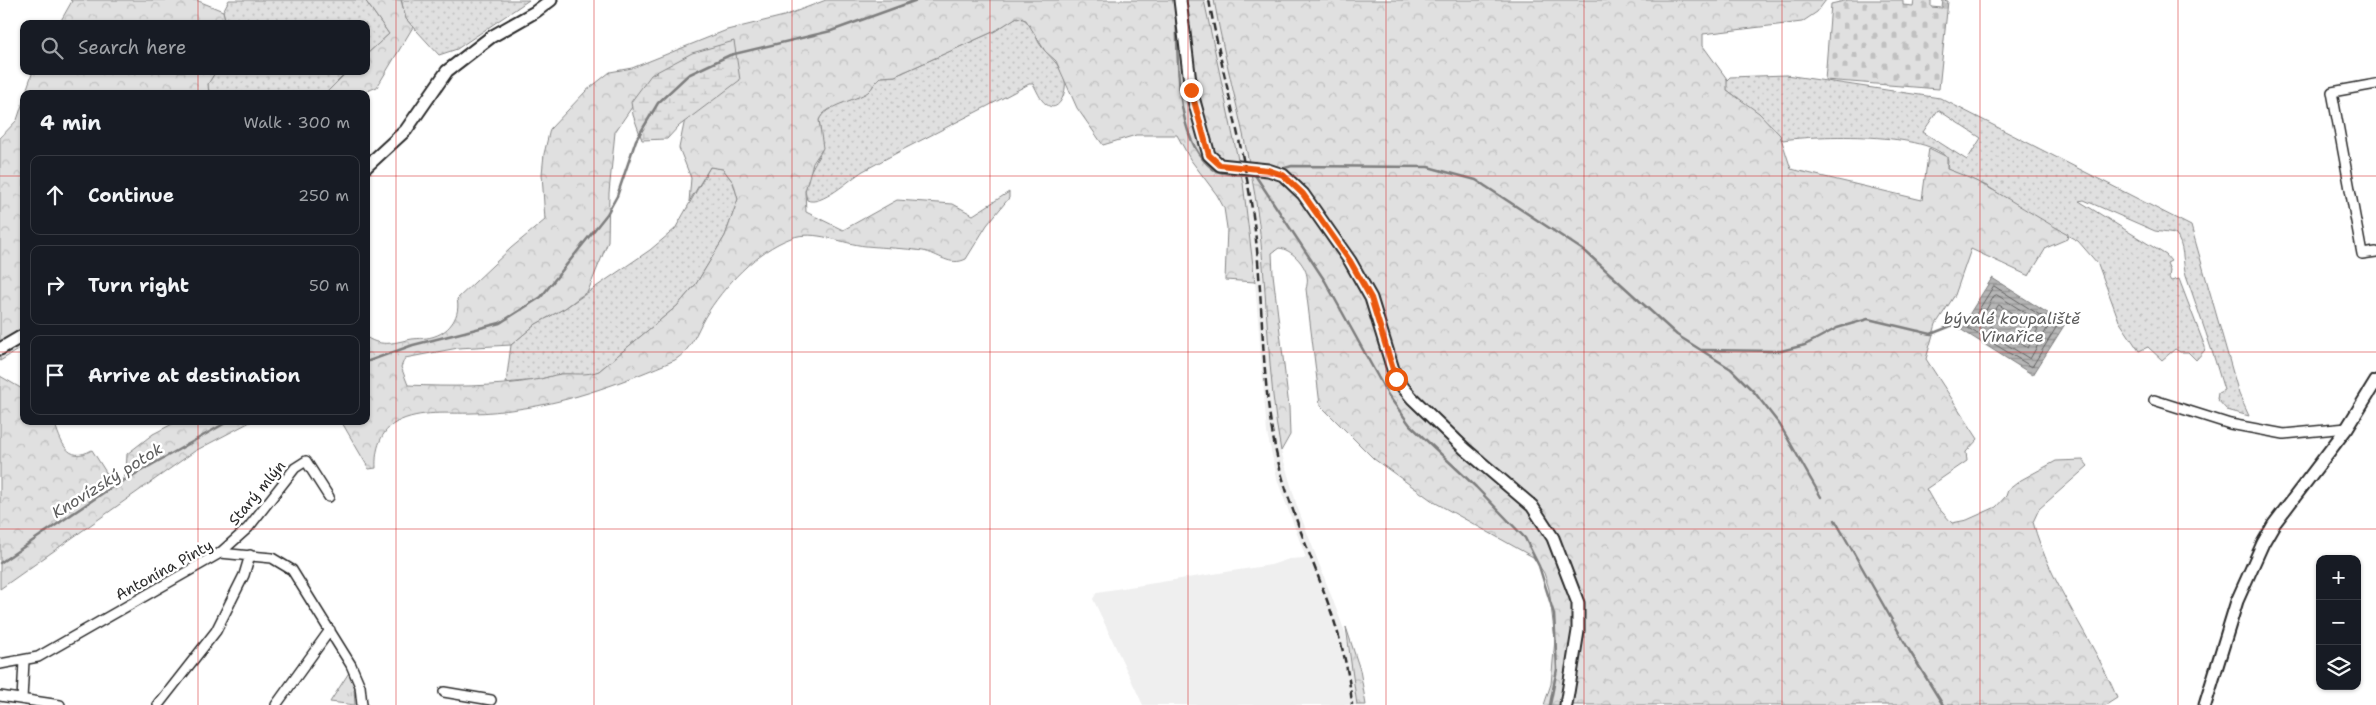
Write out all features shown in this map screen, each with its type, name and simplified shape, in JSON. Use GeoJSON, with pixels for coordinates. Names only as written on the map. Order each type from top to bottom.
{"type":"FeatureCollection","features":[{"type":"Feature","properties":{"kind":"street"},"geometry":{"type":"LineString","coordinates":[[370,163],[406,130],[447,70],[491,37],[535,12],[551,0]]}},
{"type":"Feature","properties":{"kind":"street"},"geometry":{"type":"LineString","coordinates":[[1180,0],[1191,90],[1209,155],[1220,165],[1268,170],[1283,175],[1303,194],[1350,261],[1371,298],[1396,379],[1412,398],[1465,449],[1532,506],[1553,538],[1578,603],[1578,631],[1566,705]]}},
{"type":"Feature","properties":{"kind":"street"},"geometry":{"type":"LineString","coordinates":[[2376,84],[2332,92],[2362,254],[2376,252]]}},
{"type":"Feature","properties":{"kind":"street"},"geometry":{"type":"LineString","coordinates":[[0,349],[20,337]]}},
{"type":"Feature","properties":{"kind":"street"},"geometry":{"type":"LineString","coordinates":[[2204,705],[2238,601],[2262,543],[2274,524],[2347,428],[2376,381]]}},
{"type":"Feature","properties":{"kind":"street"},"geometry":{"type":"LineString","coordinates":[[2154,400],[2230,424],[2284,434],[2347,428]]}},
{"type":"Feature","properties":{"kind":"street","name":"Starý mlýn"},"geometry":{"type":"LineString","coordinates":[[220,553],[248,528],[295,468],[306,461],[329,497]]}},
{"type":"Feature","properties":{"kind":"street","name":"Antonína Pinty"},"geometry":{"type":"LineString","coordinates":[[0,664],[38,657],[220,553],[250,555],[272,558],[292,570],[354,672],[360,686],[362,705]]}},
{"type":"Feature","properties":{"kind":"street"},"geometry":{"type":"LineString","coordinates":[[158,705],[216,631],[244,575],[250,555]]}},
{"type":"Feature","properties":{"kind":"street"},"geometry":{"type":"LineString","coordinates":[[276,705],[330,630]]}},
{"type":"Feature","properties":{"kind":"street"},"geometry":{"type":"LineString","coordinates":[[22,699],[24,661]]}},
{"type":"Feature","properties":{"kind":"street"},"geometry":{"type":"LineString","coordinates":[[444,692],[469,700],[491,700]]}},
{"type":"Feature","properties":{"kind":"street"},"geometry":{"type":"LineString","coordinates":[[0,696],[60,705]]}},
{"type":"Feature","properties":{"kind":"shaded area"},"geometry":{"type":"Polygon","coordinates":[[[1204,0],[1214,0],[1253,182],[1265,281],[1274,406],[1281,451],[1297,506],[1345,632],[1351,659],[1357,705],[1143,705],[1093,599],[1097,592],[1271,565],[1289,559],[1306,558],[1278,482],[1267,433],[1255,282],[1243,183],[1204,0]]]}},
{"type":"Feature","properties":{"kind":"green space"},"geometry":{"type":"Polygon","coordinates":[[[70,0],[196,0],[223,11],[225,20],[61,20],[72,1],[70,0]]]}},
{"type":"Feature","properties":{"kind":"green space"},"geometry":{"type":"Polygon","coordinates":[[[229,0],[365,0],[389,34],[370,51],[370,20],[225,20],[223,11],[229,0]]]}},
{"type":"Feature","properties":{"kind":"green space"},"geometry":{"type":"Polygon","coordinates":[[[365,0],[401,0],[406,19],[413,27],[377,87],[370,90],[329,90],[344,75],[370,75],[370,51],[389,34],[365,0]]]}},
{"type":"Feature","properties":{"kind":"green space"},"geometry":{"type":"Polygon","coordinates":[[[401,0],[529,0],[457,49],[439,55],[406,19],[401,0]]]}},
{"type":"Feature","properties":{"kind":"green space"},"geometry":{"type":"Polygon","coordinates":[[[826,0],[1204,0],[1243,183],[1255,282],[1225,280],[1227,228],[1224,208],[1217,195],[1190,159],[1177,135],[1136,135],[1103,145],[1077,108],[1056,61],[1045,51],[1026,20],[1017,17],[995,31],[895,76],[881,77],[868,92],[827,111],[819,120],[823,148],[813,163],[805,191],[806,212],[843,230],[897,200],[953,204],[973,215],[1009,192],[1009,198],[987,225],[966,259],[955,262],[923,251],[857,245],[819,236],[809,235],[791,238],[765,251],[731,282],[705,317],[690,346],[675,360],[598,390],[538,406],[479,413],[434,413],[406,418],[386,430],[376,454],[376,468],[369,469],[343,425],[370,425],[370,339],[389,343],[429,338],[440,334],[450,326],[456,316],[457,299],[511,248],[545,220],[542,174],[544,154],[550,129],[586,91],[610,72],[632,68],[727,30],[784,16],[826,0]],[[632,107],[615,132],[609,193],[608,242],[588,291],[565,308],[536,324],[511,345],[458,348],[405,358],[401,367],[408,385],[488,385],[519,382],[561,374],[594,373],[599,371],[677,306],[696,284],[725,236],[738,199],[733,182],[723,169],[710,167],[689,202],[691,178],[679,148],[687,109],[632,107]]]}},
{"type":"Feature","properties":{"kind":"green space"},"geometry":{"type":"Polygon","coordinates":[[[1214,0],[1826,0],[1817,12],[1802,22],[1703,34],[1703,46],[1727,79],[1727,90],[1759,113],[1780,135],[1791,169],[1922,200],[1929,148],[1947,157],[1947,169],[1994,191],[2068,234],[2067,239],[2046,248],[2029,276],[1971,249],[1955,295],[1936,324],[1926,359],[1978,439],[1966,452],[1967,461],[1926,489],[1934,503],[1952,523],[1967,520],[1996,507],[2006,496],[2008,490],[2021,480],[2056,461],[2083,460],[2088,466],[2039,509],[2033,522],[2050,568],[2117,698],[2106,705],[1544,705],[1551,684],[1555,639],[1549,589],[1544,573],[1533,557],[1434,502],[1374,459],[1320,405],[1306,289],[1306,271],[1293,254],[1279,248],[1272,253],[1273,274],[1289,407],[1290,435],[1281,451],[1270,367],[1262,253],[1255,196],[1214,0]]]}},
{"type":"Feature","properties":{"kind":"green space"},"geometry":{"type":"Polygon","coordinates":[[[1848,0],[1903,0],[1903,5],[1913,6],[1914,0],[1931,0],[1931,7],[1942,8],[1943,0],[1948,1],[1939,89],[1825,80],[1831,4],[1848,0]]]}},
{"type":"Feature","properties":{"kind":"green space"},"geometry":{"type":"Polygon","coordinates":[[[1017,17],[1028,23],[1042,48],[1057,64],[1063,74],[1065,90],[1058,104],[1051,107],[1046,104],[1033,84],[1029,84],[863,171],[820,200],[807,200],[805,191],[809,174],[822,150],[819,120],[827,110],[867,92],[881,77],[895,76],[995,31],[1017,17]]]}},
{"type":"Feature","properties":{"kind":"green space"},"geometry":{"type":"Polygon","coordinates":[[[734,41],[740,80],[679,126],[667,139],[642,140],[633,115],[631,102],[651,75],[692,53],[734,41]]]}},
{"type":"Feature","properties":{"kind":"green space"},"geometry":{"type":"Polygon","coordinates":[[[32,75],[214,75],[208,84],[209,90],[26,90],[32,75]]]}},
{"type":"Feature","properties":{"kind":"green space"},"geometry":{"type":"Polygon","coordinates":[[[214,75],[344,75],[329,90],[209,90],[208,84],[214,75]]]}},
{"type":"Feature","properties":{"kind":"green space"},"geometry":{"type":"Polygon","coordinates":[[[1786,75],[1940,98],[2191,226],[2239,394],[2249,416],[2227,410],[2217,399],[2218,393],[2224,390],[2186,275],[2182,248],[2175,234],[2155,231],[2084,200],[2079,201],[2166,255],[2171,261],[2167,263],[2170,270],[2169,278],[2171,281],[2179,279],[2205,347],[2205,350],[2196,360],[2188,352],[2180,352],[2175,349],[2162,360],[2148,347],[2139,351],[2119,321],[2098,264],[2078,241],[2039,220],[1987,186],[1947,169],[1948,160],[1938,151],[1920,144],[1871,137],[1845,136],[1783,140],[1772,126],[1726,89],[1727,80],[1730,77],[1786,75]],[[1938,110],[1923,132],[1967,160],[1981,138],[1938,110]]]}},
{"type":"Feature","properties":{"kind":"green space"},"geometry":{"type":"Polygon","coordinates":[[[20,111],[20,348],[0,361],[0,138],[17,120],[20,111]]]}},
{"type":"Feature","properties":{"kind":"green space"},"geometry":{"type":"Polygon","coordinates":[[[710,167],[723,169],[733,182],[738,199],[725,236],[696,284],[677,306],[599,371],[589,375],[561,374],[536,380],[506,383],[511,345],[536,324],[565,308],[650,250],[675,229],[710,167]]]}},
{"type":"Feature","properties":{"kind":"green space"},"geometry":{"type":"Polygon","coordinates":[[[0,376],[20,388],[20,425],[55,425],[66,449],[76,454],[83,454],[92,450],[114,485],[119,484],[126,474],[127,454],[153,434],[170,425],[244,425],[195,451],[0,589],[0,376]]]}},
{"type":"Feature","properties":{"kind":"green space"},"geometry":{"type":"Polygon","coordinates":[[[1346,627],[1360,670],[1366,705],[1357,705],[1346,627]]]}},
{"type":"Feature","properties":{"kind":"green space"},"geometry":{"type":"Polygon","coordinates":[[[350,671],[356,688],[354,689],[355,705],[330,702],[350,671]]]}},
{"type":"Feature","properties":{"kind":"water","name":"bývalé koupaliště Vinařice"},"geometry":{"type":"Polygon","coordinates":[[[1992,278],[2065,324],[2033,375],[1960,329],[1992,278]]]}},
{"type":"Feature","properties":{"kind":"waterway","name":"Knovízský potok"},"geometry":{"type":"LineString","coordinates":[[370,361],[413,345],[500,323],[541,297],[607,214],[617,196],[636,140],[658,103],[688,75],[730,55],[831,31],[917,0]]}},
{"type":"Feature","properties":{"kind":"waterway"},"geometry":{"type":"LineString","coordinates":[[1176,14],[1178,75],[1181,97],[1191,138],[1200,156],[1217,171],[1228,174],[1255,175],[1325,281],[1388,395],[1410,425],[1476,487],[1525,538],[1539,566],[1554,614],[1557,669],[1550,705]]}},
{"type":"Feature","properties":{"kind":"waterway"},"geometry":{"type":"LineString","coordinates":[[1281,169],[1292,166],[1428,167],[1476,180],[1586,252],[1677,335],[1731,369],[1755,393],[1780,425],[1821,497]]}},
{"type":"Feature","properties":{"kind":"waterway"},"geometry":{"type":"LineString","coordinates":[[1702,350],[1781,351],[1805,345],[1837,328],[1868,319],[1931,334],[1966,320]]}},
{"type":"Feature","properties":{"kind":"waterway","name":"Knovízský potok"},"geometry":{"type":"LineString","coordinates":[[0,563],[109,489],[222,425]]}},
{"type":"Feature","properties":{"kind":"waterway"},"geometry":{"type":"LineString","coordinates":[[1835,520],[1909,650],[1943,705]]}},
{"type":"Feature","properties":{"kind":"railway"},"geometry":{"type":"LineString","coordinates":[[1209,0],[1250,195],[1257,252],[1267,395],[1276,452],[1284,484],[1340,640],[1348,672],[1352,705]]}},
{"type":"Feature","properties":{"kind":"route"},"geometry":{"type":"LineString","coordinates":[[1191,90],[1209,155],[1220,165],[1268,170],[1283,175],[1303,194],[1350,261],[1371,298],[1396,379]]}}]}
